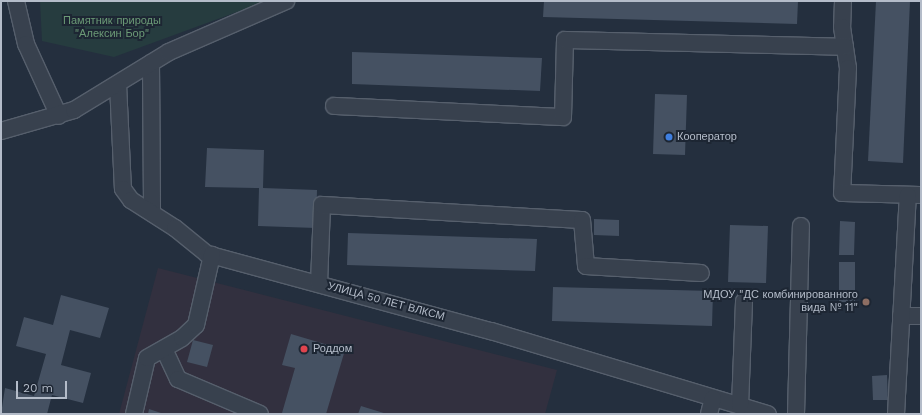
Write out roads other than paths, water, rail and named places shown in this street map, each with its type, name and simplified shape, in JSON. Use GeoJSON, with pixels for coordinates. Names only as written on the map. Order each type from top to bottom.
{"type":"FeatureCollection","features":[{"type":"Feature","properties":{"kind":"street"},"geometry":{"type":"LineString","coordinates":[[16,1],[26,44],[59,116]]}},
{"type":"Feature","properties":{"kind":"street"},"geometry":{"type":"LineString","coordinates":[[1,131],[59,116],[118,84],[151,63],[236,20],[286,1]]}},
{"type":"Feature","properties":{"kind":"street"},"geometry":{"type":"LineString","coordinates":[[843,1],[845,47],[848,68],[842,194],[914,195],[901,316],[896,414]]}},
{"type":"Feature","properties":{"kind":"street"},"geometry":{"type":"LineString","coordinates":[[334,106],[562,117],[565,40],[845,47]]}},
{"type":"Feature","properties":{"kind":"street"},"geometry":{"type":"LineString","coordinates":[[151,63],[152,213]]}},
{"type":"Feature","properties":{"kind":"street","name":"УЛИЦА 50 ЛЕТ ВЛКСМ"},"geometry":{"type":"LineString","coordinates":[[118,84],[121,182],[126,196],[212,255],[320,284],[768,414]]}},
{"type":"Feature","properties":{"kind":"street"},"geometry":{"type":"LineString","coordinates":[[320,284],[322,205],[582,220],[586,266],[701,272]]}},
{"type":"Feature","properties":{"kind":"street"},"geometry":{"type":"LineString","coordinates":[[796,414],[801,226]]}},
{"type":"Feature","properties":{"kind":"street"},"geometry":{"type":"LineString","coordinates":[[134,414],[147,358],[164,349],[196,325],[212,255]]}},
{"type":"Feature","properties":{"kind":"street"},"geometry":{"type":"LineString","coordinates":[[740,406],[744,301]]}},
{"type":"Feature","properties":{"kind":"street"},"geometry":{"type":"LineString","coordinates":[[901,316],[921,316]]}},
{"type":"Feature","properties":{"kind":"street"},"geometry":{"type":"LineString","coordinates":[[164,349],[178,379],[260,414]]}},
{"type":"Feature","properties":{"kind":"street"},"geometry":{"type":"LineString","coordinates":[[709,414],[713,398]]}},
{"type":"Feature","properties":{"kind":"place","name":"Кооператор"},"geometry":{"type":"Point","coordinates":[669,137]}},
{"type":"Feature","properties":{"kind":"place","name":"МДОУ \"ДС комбинированного вида № 11\""},"geometry":{"type":"Point","coordinates":[866,302]}},
{"type":"Feature","properties":{"kind":"place","name":"Роддом"},"geometry":{"type":"Point","coordinates":[304,349]}},
{"type":"Feature","properties":{"kind":"park label","name":"Памятник природы \"Алексин Бор\""},"geometry":{"type":"Point","coordinates":[112,28]}}]}
